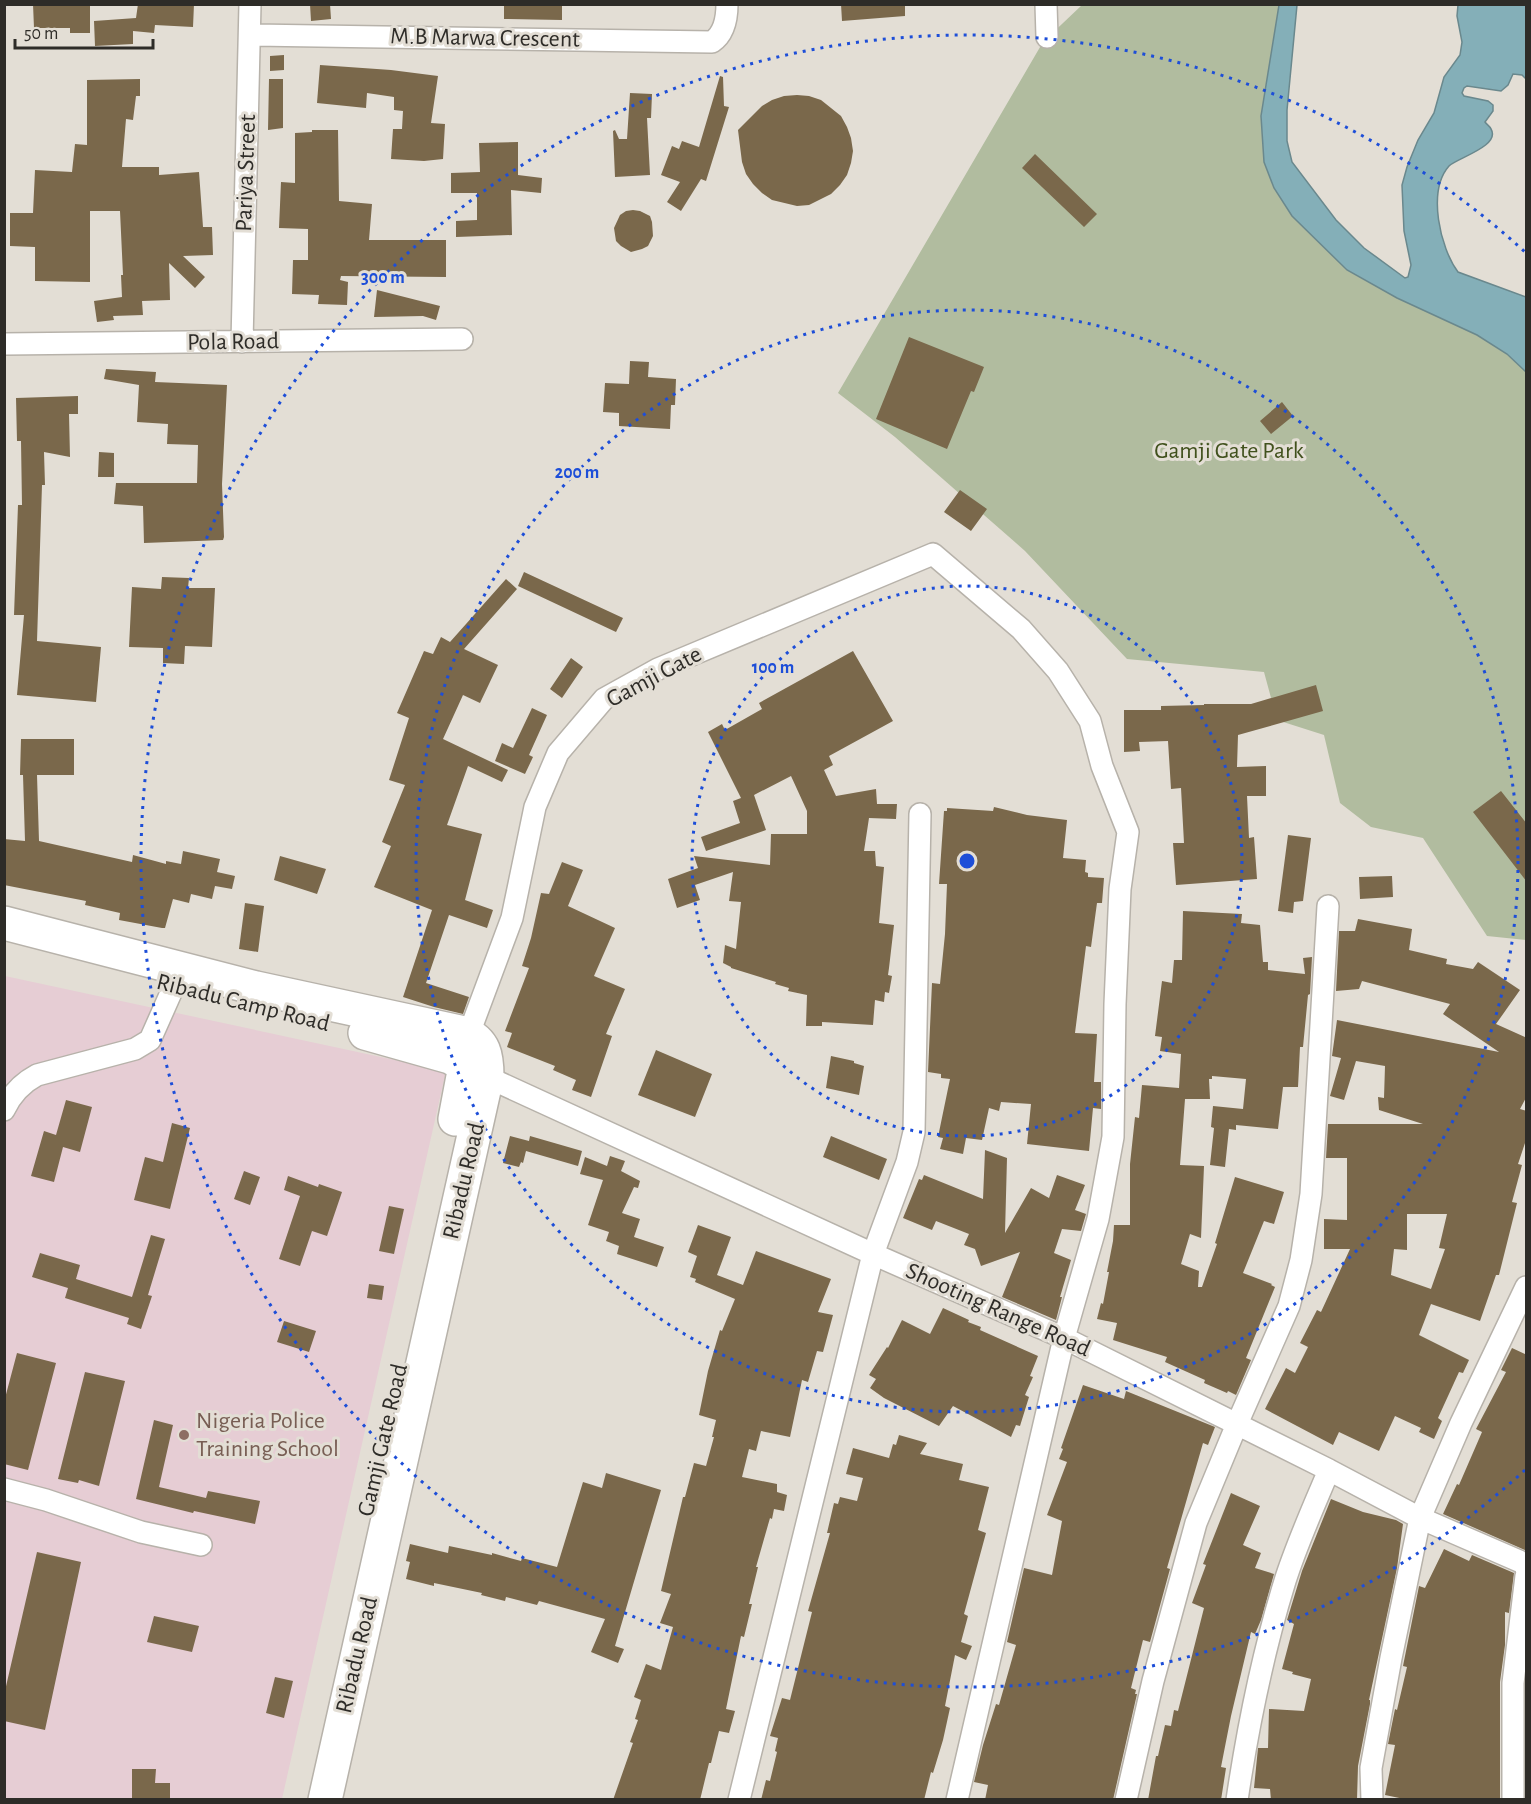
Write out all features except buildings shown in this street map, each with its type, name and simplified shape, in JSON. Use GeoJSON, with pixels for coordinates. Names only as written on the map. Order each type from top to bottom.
{"type":"FeatureCollection","features":[{"type":"Feature","properties":{"kind":"main road"},"geometry":{"type":"LineString","coordinates":[[4,923],[256,988],[468,1065]]}},
{"type":"Feature","properties":{"kind":"main road","name":"Ribadu Camp Road"},"geometry":{"type":"LineString","coordinates":[[4,945],[357,1030],[450,1057],[468,1065]]}},
{"type":"Feature","properties":{"kind":"main road","name":"Gamji Gate Road"},"geometry":{"type":"LineString","coordinates":[[302,1800],[468,1065]]}},
{"type":"Feature","properties":{"kind":"main road","name":"Ribadu Road"},"geometry":{"type":"LineString","coordinates":[[325,1800],[468,1065]]}},
{"type":"Feature","properties":{"kind":"street","name":"Pariya Street"},"geometry":{"type":"LineString","coordinates":[[242,342],[250,4]]}},
{"type":"Feature","properties":{"kind":"street","name":"M.B Marwa Crescent"},"geometry":{"type":"LineString","coordinates":[[250,35],[712,42],[720,37],[727,15],[727,4]]}},
{"type":"Feature","properties":{"kind":"street"},"geometry":{"type":"LineString","coordinates":[[1046,4],[1047,36]]}},
{"type":"Feature","properties":{"kind":"street","name":"Pola Road"},"geometry":{"type":"LineString","coordinates":[[4,344],[462,339]]}},
{"type":"Feature","properties":{"kind":"street","name":"Gamji Gate"},"geometry":{"type":"LineString","coordinates":[[468,1065],[512,918],[535,807],[558,753],[604,699],[658,669],[933,554],[1021,629],[1058,671],[1090,721],[1102,766],[1128,832],[1119,889],[1113,1137],[1098,1219],[1064,1338]]}},
{"type":"Feature","properties":{"kind":"street"},"geometry":{"type":"LineString","coordinates":[[739,1800],[873,1254],[907,1162],[914,1132],[920,814]]}},
{"type":"Feature","properties":{"kind":"street"},"geometry":{"type":"LineString","coordinates":[[1126,1800],[1153,1681],[1196,1523],[1289,1306],[1301,1260],[1311,1194],[1328,906]]}},
{"type":"Feature","properties":{"kind":"street"},"geometry":{"type":"LineString","coordinates":[[4,1110],[24,1082],[30,1078],[135,1049],[150,1040],[174,986]]}},
{"type":"Feature","properties":{"kind":"street","name":"Shooting Range Road"},"geometry":{"type":"LineString","coordinates":[[468,1065],[873,1254],[1064,1338],[1420,1518],[1519,1561],[1526,1569],[1513,1683],[1513,1800]]}},
{"type":"Feature","properties":{"kind":"street"},"geometry":{"type":"LineString","coordinates":[[1371,1800],[1371,1768],[1390,1658],[1420,1518],[1461,1423],[1527,1287]]}},
{"type":"Feature","properties":{"kind":"street"},"geometry":{"type":"LineString","coordinates":[[957,1800],[1064,1338]]}},
{"type":"Feature","properties":{"kind":"street"},"geometry":{"type":"LineString","coordinates":[[1237,1800],[1244,1749],[1267,1646],[1286,1579],[1329,1470]]}},
{"type":"Feature","properties":{"kind":"street"},"geometry":{"type":"LineString","coordinates":[[4,1489],[46,1500],[141,1532],[201,1545]]}},
{"type":"Feature","properties":{"kind":"shaded area","name":"Nigeria Police Training School"},"geometry":{"type":"Polygon","coordinates":[[[5,976],[446,1071],[282,1799],[5,1800],[5,976]]]}},
{"type":"Feature","properties":{"kind":"green space","name":"Gamji Gate Park"},"geometry":{"type":"Polygon","coordinates":[[[1082,5],[1279,5],[1261,116],[1264,162],[1274,188],[1292,216],[1347,270],[1397,298],[1477,335],[1507,354],[1526,372],[1526,940],[1487,936],[1423,838],[1371,827],[1340,803],[1324,735],[1277,720],[1264,672],[1127,659],[1025,551],[895,437],[838,393],[1043,42],[1082,5]]]}},
{"type":"Feature","properties":{"kind":"water"},"geometry":{"type":"Polygon","coordinates":[[[1279,5],[1297,5],[1287,110],[1287,141],[1292,162],[1336,220],[1364,248],[1405,278],[1408,277],[1411,265],[1404,231],[1402,185],[1418,140],[1434,113],[1444,77],[1460,55],[1462,42],[1457,16],[1458,5],[1526,5],[1526,79],[1522,75],[1513,74],[1508,85],[1501,91],[1467,86],[1464,88],[1462,93],[1464,96],[1488,101],[1493,105],[1493,111],[1485,122],[1491,128],[1492,135],[1490,141],[1484,146],[1449,166],[1442,177],[1437,204],[1441,235],[1458,272],[1526,297],[1526,372],[1507,354],[1477,335],[1397,298],[1347,270],[1292,216],[1274,188],[1264,162],[1261,116],[1279,5]]]}},
{"type":"Feature","properties":{"kind":"place","name":"Nigeria Police Training School"},"geometry":{"type":"Point","coordinates":[184,1435]}}]}
